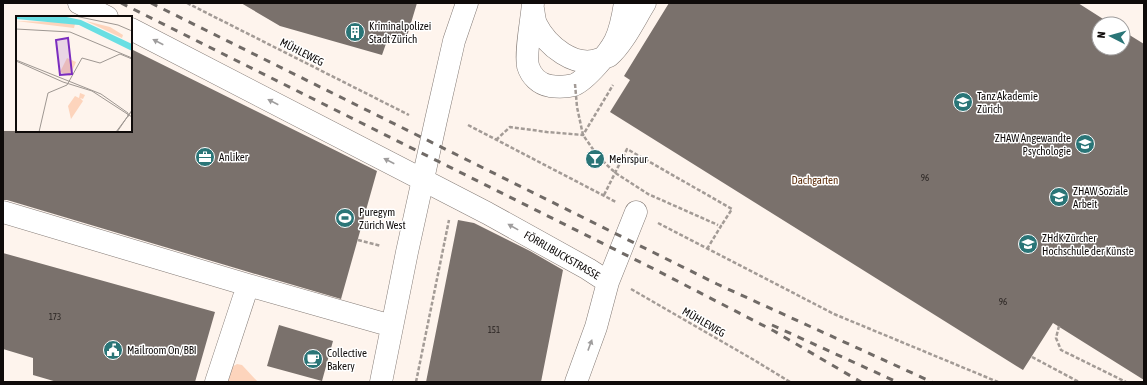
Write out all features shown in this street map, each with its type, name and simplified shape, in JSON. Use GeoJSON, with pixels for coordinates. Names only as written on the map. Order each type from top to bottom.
{"type":"FeatureCollection","features":[{"type":"Feature","properties":{"kind":"street"},"geometry":{"type":"LineString","coordinates":[[79,3],[105,16]]}},
{"type":"Feature","properties":{"kind":"street"},"geometry":{"type":"LineString","coordinates":[[381,382],[423,180],[454,41],[467,3]]}},
{"type":"Feature","properties":{"kind":"street"},"geometry":{"type":"LineString","coordinates":[[533,3],[536,23],[543,34],[553,45],[567,56],[583,62],[595,61],[607,57],[618,46],[645,3]]}},
{"type":"Feature","properties":{"kind":"street"},"geometry":{"type":"LineString","coordinates":[[533,3],[527,54],[528,66],[532,76],[540,82],[561,87],[575,84],[589,74],[608,52],[615,42],[624,8]]}},
{"type":"Feature","properties":{"kind":"street","name":"FÖRRLIBUCKSTRASSE"},"geometry":{"type":"LineString","coordinates":[[132,30],[454,196],[588,269],[608,282],[596,326],[576,382]]}},
{"type":"Feature","properties":{"kind":"street"},"geometry":{"type":"LineString","coordinates":[[3,212],[392,326]]}},
{"type":"Feature","properties":{"kind":"street"},"geometry":{"type":"LineString","coordinates":[[608,282],[636,212]]}},
{"type":"Feature","properties":{"kind":"street"},"geometry":{"type":"LineString","coordinates":[[216,382],[248,285]]}},
{"type":"Feature","properties":{"kind":"path","name":"MÜHLEWEG"},"geometry":{"type":"LineString","coordinates":[[187,3],[409,115]]}},
{"type":"Feature","properties":{"kind":"path"},"geometry":{"type":"LineString","coordinates":[[575,84],[577,107],[583,135],[597,155],[610,168],[633,186],[648,194],[719,225]]}},
{"type":"Feature","properties":{"kind":"path"},"geometry":{"type":"LineString","coordinates":[[583,135],[614,84]]}},
{"type":"Feature","properties":{"kind":"path"},"geometry":{"type":"LineString","coordinates":[[468,126],[834,314],[998,382]]}},
{"type":"Feature","properties":{"kind":"path"},"geometry":{"type":"LineString","coordinates":[[496,140],[510,127],[583,135]]}},
{"type":"Feature","properties":{"kind":"path"},"geometry":{"type":"LineString","coordinates":[[604,195],[627,150],[732,209],[719,225],[707,249]]}},
{"type":"Feature","properties":{"kind":"path"},"geometry":{"type":"LineString","coordinates":[[416,382],[454,196]]}},
{"type":"Feature","properties":{"kind":"path"},"geometry":{"type":"LineString","coordinates":[[358,240],[381,246]]}},
{"type":"Feature","properties":{"kind":"path","name":"MÜHLEWEG"},"geometry":{"type":"LineString","coordinates":[[608,282],[631,289],[748,356],[790,382]]}},
{"type":"Feature","properties":{"kind":"path"},"geometry":{"type":"LineString","coordinates":[[1059,326],[1056,338],[1061,350],[1126,382]]}},
{"type":"Feature","properties":{"kind":"path"},"geometry":{"type":"LineString","coordinates":[[1032,357],[1079,382]]}},
{"type":"Feature","properties":{"kind":"path"},"geometry":{"type":"LineString","coordinates":[[984,382],[987,377]]}},
{"type":"Feature","properties":{"kind":"shaded area"},"geometry":{"type":"Polygon","coordinates":[[[237,364],[242,365],[258,382],[228,382],[232,367],[237,364]]]}},
{"type":"Feature","properties":{"kind":"building","name":"Kriminalpolizei Stadt Zürich"},"geometry":{"type":"Polygon","coordinates":[[[241,3],[417,3],[405,43],[388,38],[382,55],[280,26],[241,3]]]}},
{"type":"Feature","properties":{"kind":"building","name":"Dachgarten"},"geometry":{"type":"Polygon","coordinates":[[[669,3],[1078,3],[1098,16],[1091,16],[1091,56],[1131,56],[1131,36],[1144,44],[1144,380],[1053,323],[1023,370],[610,112],[630,80],[624,76],[669,3]]]}},
{"type":"Feature","properties":{"kind":"building"},"geometry":{"type":"Polygon","coordinates":[[[132,49],[377,171],[341,299],[3,200],[3,131],[132,132],[132,49]]]}},
{"type":"Feature","properties":{"kind":"building"},"geometry":{"type":"Polygon","coordinates":[[[458,220],[474,223],[530,251],[563,270],[541,382],[426,382],[458,220]]]}},
{"type":"Feature","properties":{"kind":"building"},"geometry":{"type":"Polygon","coordinates":[[[3,253],[215,312],[195,382],[57,382],[33,375],[33,358],[3,349],[3,253]]]}},
{"type":"Feature","properties":{"kind":"building"},"geometry":{"type":"Polygon","coordinates":[[[279,325],[333,341],[322,381],[267,366],[279,325]]]}},
{"type":"Feature","properties":{"kind":"railway"},"geometry":{"type":"LineString","coordinates":[[121,3],[654,269],[774,331],[861,382]]}},
{"type":"Feature","properties":{"kind":"railway"},"geometry":{"type":"LineString","coordinates":[[151,3],[717,284],[932,382]]}},
{"type":"Feature","properties":{"kind":"railway"},"geometry":{"type":"LineString","coordinates":[[772,325],[897,382]]}},
{"type":"Feature","properties":{"kind":"place","name":"Kriminalpolizei Stadt Zürich"},"geometry":{"type":"Point","coordinates":[355,32]}},
{"type":"Feature","properties":{"kind":"place","name":"Tanz Akademie Zürich"},"geometry":{"type":"Point","coordinates":[963,102]}},
{"type":"Feature","properties":{"kind":"place","name":"ZHAW Angewandte Psychologie"},"geometry":{"type":"Point","coordinates":[1085,144]}},
{"type":"Feature","properties":{"kind":"place","name":"Anliker"},"geometry":{"type":"Point","coordinates":[205,157]}},
{"type":"Feature","properties":{"kind":"place","name":"Mehrspur"},"geometry":{"type":"Point","coordinates":[595,159]}},
{"type":"Feature","properties":{"kind":"place","name":"ZHAW Soziale Arbeit"},"geometry":{"type":"Point","coordinates":[1059,197]}},
{"type":"Feature","properties":{"kind":"place","name":"Puregym Zürich West"},"geometry":{"type":"Point","coordinates":[345,218]}},
{"type":"Feature","properties":{"kind":"place","name":"ZHdK Zürcher Hochschule der Künste"},"geometry":{"type":"Point","coordinates":[1028,244]}},
{"type":"Feature","properties":{"kind":"place","name":"Mailroom On/BBI"},"geometry":{"type":"Point","coordinates":[113,350]}},
{"type":"Feature","properties":{"kind":"place","name":"Collective Bakery"},"geometry":{"type":"Point","coordinates":[313,359]}}]}
